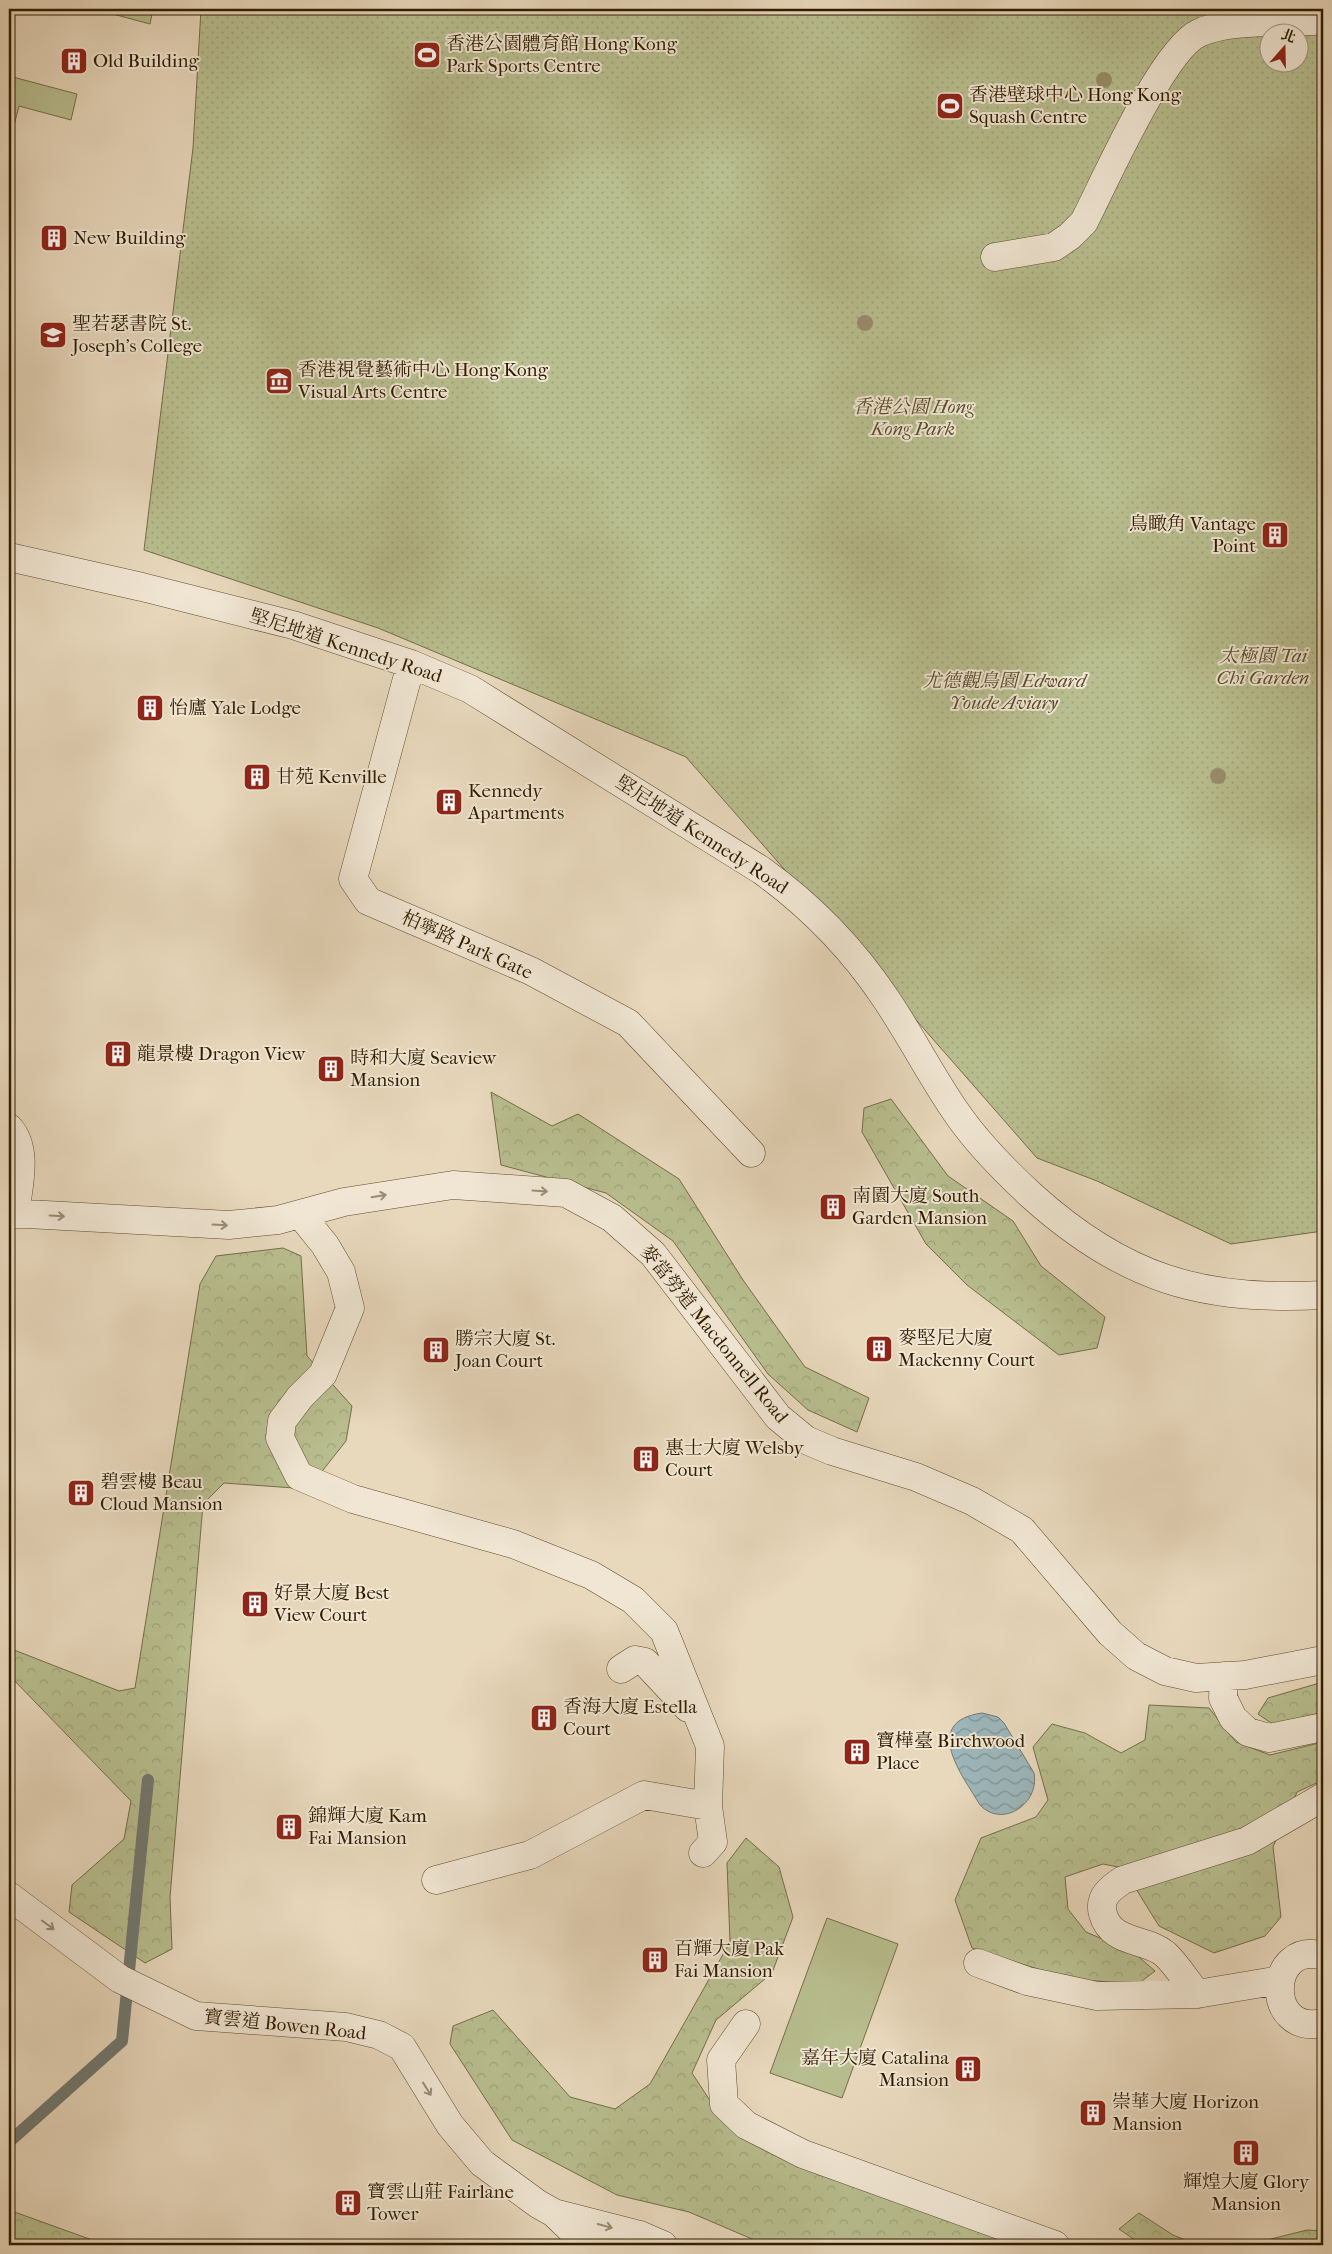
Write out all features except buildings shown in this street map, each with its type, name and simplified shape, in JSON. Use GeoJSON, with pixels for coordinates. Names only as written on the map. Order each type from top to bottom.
{"type":"FeatureCollection","features":[{"type":"Feature","properties":{"kind":"street"},"geometry":{"type":"LineString","coordinates":[[995,257],[1054,248],[1084,222],[1156,83],[1176,52],[1192,38],[1204,31],[1227,26],[1323,20]]}},
{"type":"Feature","properties":{"kind":"street","name":"堅尼地道 Kennedy Road"},"geometry":{"type":"LineString","coordinates":[[9,557],[142,587],[293,625],[411,664],[470,689],[752,865],[795,895],[854,954],[887,1000],[948,1100],[988,1152],[1060,1221],[1096,1247],[1132,1266],[1166,1280],[1206,1290],[1290,1297],[1323,1295]]}},
{"type":"Feature","properties":{"kind":"street","name":"柏寧路 Park Gate"},"geometry":{"type":"LineString","coordinates":[[411,664],[353,878],[368,901],[531,971],[628,1023],[750,1153]]}},
{"type":"Feature","properties":{"kind":"street"},"geometry":{"type":"LineString","coordinates":[[9,1128],[18,1143],[21,1157],[12,1213]]}},
{"type":"Feature","properties":{"kind":"street","name":"麥當勞道 Macdonnell Road"},"geometry":{"type":"LineString","coordinates":[[12,1213],[229,1225],[278,1220],[344,1202],[453,1185],[566,1193],[612,1218],[653,1254],[778,1417],[806,1440],[832,1451],[916,1477],[972,1501],[1022,1530],[1110,1633],[1136,1656],[1165,1671],[1196,1678],[1245,1675],[1323,1660]]}},
{"type":"Feature","properties":{"kind":"street"},"geometry":{"type":"LineString","coordinates":[[300,1214],[325,1245],[342,1272],[350,1308],[323,1374],[300,1397],[282,1421],[280,1438],[299,1476],[353,1499],[513,1544],[591,1574],[633,1600],[664,1631],[710,1746],[708,1806],[713,1842],[703,1853]]}},
{"type":"Feature","properties":{"kind":"street"},"geometry":{"type":"LineString","coordinates":[[621,1669],[635,1660],[645,1662],[699,1720]]}},
{"type":"Feature","properties":{"kind":"street"},"geometry":{"type":"LineString","coordinates":[[1224,1676],[1223,1698],[1232,1718],[1248,1732],[1269,1738],[1323,1726]]}},
{"type":"Feature","properties":{"kind":"street"},"geometry":{"type":"LineString","coordinates":[[436,1880],[530,1855],[644,1794],[708,1806]]}},
{"type":"Feature","properties":{"kind":"street"},"geometry":{"type":"LineString","coordinates":[[1197,1994],[1164,1954],[1120,1935],[1105,1924],[1101,1907],[1108,1890],[1123,1880],[1247,1840],[1323,1797]]}},
{"type":"Feature","properties":{"kind":"street","name":"寶雲道 Bowen Road"},"geometry":{"type":"LineString","coordinates":[[9,1896],[120,1979],[196,2016],[346,2027],[379,2035],[402,2047],[450,2125],[482,2162],[538,2204],[554,2213],[640,2235],[662,2245]]}},
{"type":"Feature","properties":{"kind":"street"},"geometry":{"type":"LineString","coordinates":[[1323,1956],[1304,1955],[1293,1961],[1284,1970],[1278,1992],[1287,2012],[1305,2023],[1323,2022]]}},
{"type":"Feature","properties":{"kind":"street"},"geometry":{"type":"LineString","coordinates":[[978,1963],[1027,1981],[1097,1996],[1197,1994],[1280,1980]]}},
{"type":"Feature","properties":{"kind":"street"},"geometry":{"type":"LineString","coordinates":[[746,2024],[721,2060],[724,2104],[746,2125],[803,2154],[1055,2245]]}},
{"type":"Feature","properties":{"kind":"street"},"geometry":{"type":"LineString","coordinates":[[554,2213],[587,2245]]}},
{"type":"Feature","properties":{"kind":"green space"},"geometry":{"type":"Polygon","coordinates":[[[94,9],[153,9],[150,24],[94,9]]]}},
{"type":"Feature","properties":{"kind":"green space","name":"香港公園 Hong Kong Park"},"geometry":{"type":"Polygon","coordinates":[[[201,9],[1323,9],[1323,1231],[1231,1244],[1097,1181],[1037,1158],[686,757],[378,628],[144,550],[193,148],[201,9]]]}},
{"type":"Feature","properties":{"kind":"green space"},"geometry":{"type":"Polygon","coordinates":[[[9,76],[77,94],[71,120],[19,106],[9,145],[9,76]]]}},
{"type":"Feature","properties":{"kind":"green space"},"geometry":{"type":"Polygon","coordinates":[[[491,1092],[552,1126],[578,1114],[679,1179],[743,1280],[805,1367],[869,1398],[857,1432],[808,1410],[768,1374],[673,1241],[606,1193],[501,1165],[491,1092]]]}},
{"type":"Feature","properties":{"kind":"green space"},"geometry":{"type":"Polygon","coordinates":[[[891,1099],[948,1176],[1013,1221],[1041,1266],[1105,1317],[1097,1348],[1059,1355],[967,1285],[926,1244],[862,1132],[864,1108],[891,1099]]]}},
{"type":"Feature","properties":{"kind":"green space"},"geometry":{"type":"Polygon","coordinates":[[[283,1248],[301,1256],[307,1356],[352,1406],[346,1441],[308,1489],[224,1483],[203,1504],[170,1897],[172,1949],[145,1963],[69,1912],[72,1885],[124,1839],[131,1801],[9,1675],[9,1648],[119,1691],[135,1688],[200,1284],[216,1256],[283,1248]]]}},
{"type":"Feature","properties":{"kind":"green space"},"geometry":{"type":"Polygon","coordinates":[[[1323,1682],[1323,1712],[1274,1725],[1258,1714],[1268,1698],[1323,1682]]]}},
{"type":"Feature","properties":{"kind":"green space"},"geometry":{"type":"Polygon","coordinates":[[[1149,1705],[1209,1708],[1236,1742],[1270,1755],[1323,1742],[1323,1780],[1297,1792],[1273,1847],[1281,1917],[1265,1936],[1214,1953],[1159,1926],[1123,1868],[1103,1864],[1065,1877],[1068,1909],[1086,1932],[1133,1952],[1155,1971],[1138,1984],[1069,1979],[972,1948],[955,1900],[981,1838],[1036,1817],[1048,1800],[1033,1747],[1052,1724],[1085,1733],[1121,1753],[1145,1740],[1149,1705]]]}},
{"type":"Feature","properties":{"kind":"green space"},"geometry":{"type":"Polygon","coordinates":[[[746,1838],[779,1867],[793,1917],[772,1973],[716,2020],[692,2073],[724,2122],[1067,2245],[766,2245],[689,2212],[617,2195],[512,2140],[450,2044],[453,2026],[493,2010],[570,2097],[615,2109],[650,2084],[730,1942],[727,1863],[746,1838]]]}},
{"type":"Feature","properties":{"kind":"green space"},"geometry":{"type":"Polygon","coordinates":[[[827,1918],[898,1944],[842,2098],[770,2073],[827,1918]]]}},
{"type":"Feature","properties":{"kind":"green space"},"geometry":{"type":"Polygon","coordinates":[[[9,2210],[106,2245],[9,2245],[9,2210]]]}},
{"type":"Feature","properties":{"kind":"green space"},"geometry":{"type":"Polygon","coordinates":[[[1139,2213],[1173,2235],[1198,2245],[1142,2245],[1119,2229],[1139,2213]]]}},
{"type":"Feature","properties":{"kind":"green space"},"geometry":{"type":"Polygon","coordinates":[[[1307,2230],[1323,2231],[1323,2245],[1247,2245],[1307,2230]]]}},
{"type":"Feature","properties":{"kind":"water"},"geometry":{"type":"Polygon","coordinates":[[[982,1713],[998,1717],[1004,1723],[1034,1773],[1034,1784],[1026,1803],[1009,1813],[989,1812],[980,1805],[964,1780],[951,1751],[950,1738],[953,1727],[963,1718],[982,1713]]]}},
{"type":"Feature","properties":{"kind":"waterway"},"geometry":{"type":"LineString","coordinates":[[9,2142],[122,2041],[148,1780]]}},
{"type":"Feature","properties":{"kind":"place","name":"香港公園體育館 Hong Kong Park Sports Centre"},"geometry":{"type":"Point","coordinates":[427,55]}},
{"type":"Feature","properties":{"kind":"place","name":"Old Building"},"geometry":{"type":"Point","coordinates":[74,61]}},
{"type":"Feature","properties":{"kind":"place","name":"香港壁球中心 Hong Kong Squash Centre"},"geometry":{"type":"Point","coordinates":[950,106]}},
{"type":"Feature","properties":{"kind":"place","name":"New Building"},"geometry":{"type":"Point","coordinates":[54,238]}},
{"type":"Feature","properties":{"kind":"place","name":"聖若瑟書院 St. Joseph's College"},"geometry":{"type":"Point","coordinates":[53,335]}},
{"type":"Feature","properties":{"kind":"place","name":"香港視覺藝術中心 Hong Kong Visual Arts Centre"},"geometry":{"type":"Point","coordinates":[279,381]}},
{"type":"Feature","properties":{"kind":"place","name":"鳥瞰角 Vantage Point"},"geometry":{"type":"Point","coordinates":[1275,535]}},
{"type":"Feature","properties":{"kind":"place","name":"怡廬 Yale Lodge"},"geometry":{"type":"Point","coordinates":[150,708]}},
{"type":"Feature","properties":{"kind":"place","name":"甘苑 Kenville"},"geometry":{"type":"Point","coordinates":[257,777]}},
{"type":"Feature","properties":{"kind":"place","name":"Kennedy Apartments"},"geometry":{"type":"Point","coordinates":[449,802]}},
{"type":"Feature","properties":{"kind":"place","name":"龍景樓 Dragon View"},"geometry":{"type":"Point","coordinates":[118,1054]}},
{"type":"Feature","properties":{"kind":"place","name":"時和大廈 Seaview Mansion"},"geometry":{"type":"Point","coordinates":[331,1069]}},
{"type":"Feature","properties":{"kind":"place","name":"南園大廈 South Garden Mansion"},"geometry":{"type":"Point","coordinates":[833,1207]}},
{"type":"Feature","properties":{"kind":"place","name":"麥堅尼大廈 Mackenny Court"},"geometry":{"type":"Point","coordinates":[879,1349]}},
{"type":"Feature","properties":{"kind":"place","name":"勝宗大廈 St. Joan Court"},"geometry":{"type":"Point","coordinates":[436,1350]}},
{"type":"Feature","properties":{"kind":"place","name":"惠士大廈 Welsby Court"},"geometry":{"type":"Point","coordinates":[646,1459]}},
{"type":"Feature","properties":{"kind":"place","name":"碧雲樓 Beau Cloud Mansion"},"geometry":{"type":"Point","coordinates":[81,1493]}},
{"type":"Feature","properties":{"kind":"place","name":"好景大廈 Best View Court"},"geometry":{"type":"Point","coordinates":[255,1604]}},
{"type":"Feature","properties":{"kind":"place","name":"香海大廈 Estella Court"},"geometry":{"type":"Point","coordinates":[544,1718]}},
{"type":"Feature","properties":{"kind":"place","name":"寶樺臺 Birchwood Place"},"geometry":{"type":"Point","coordinates":[857,1752]}},
{"type":"Feature","properties":{"kind":"place","name":"錦輝大廈 Kam Fai Mansion"},"geometry":{"type":"Point","coordinates":[289,1827]}},
{"type":"Feature","properties":{"kind":"place","name":"百輝大廈 Pak Fai Mansion"},"geometry":{"type":"Point","coordinates":[655,1960]}},
{"type":"Feature","properties":{"kind":"place","name":"嘉年大廈 Catalina Mansion"},"geometry":{"type":"Point","coordinates":[968,2069]}},
{"type":"Feature","properties":{"kind":"place","name":"崇華大廈 Horizon Mansion"},"geometry":{"type":"Point","coordinates":[1093,2113]}},
{"type":"Feature","properties":{"kind":"place","name":"輝煌大廈 Glory Mansion"},"geometry":{"type":"Point","coordinates":[1246,2153]}},
{"type":"Feature","properties":{"kind":"place","name":"寶雲山莊 Fairlane Tower"},"geometry":{"type":"Point","coordinates":[348,2203]}},
{"type":"Feature","properties":{"kind":"park label","name":"太極園 Tai Chi Garden"},"geometry":{"type":"Point","coordinates":[1263,667]}},
{"type":"Feature","properties":{"kind":"park label","name":"尤德觀鳥園 Edward Youde Aviary"},"geometry":{"type":"Point","coordinates":[1004,692]}}]}
